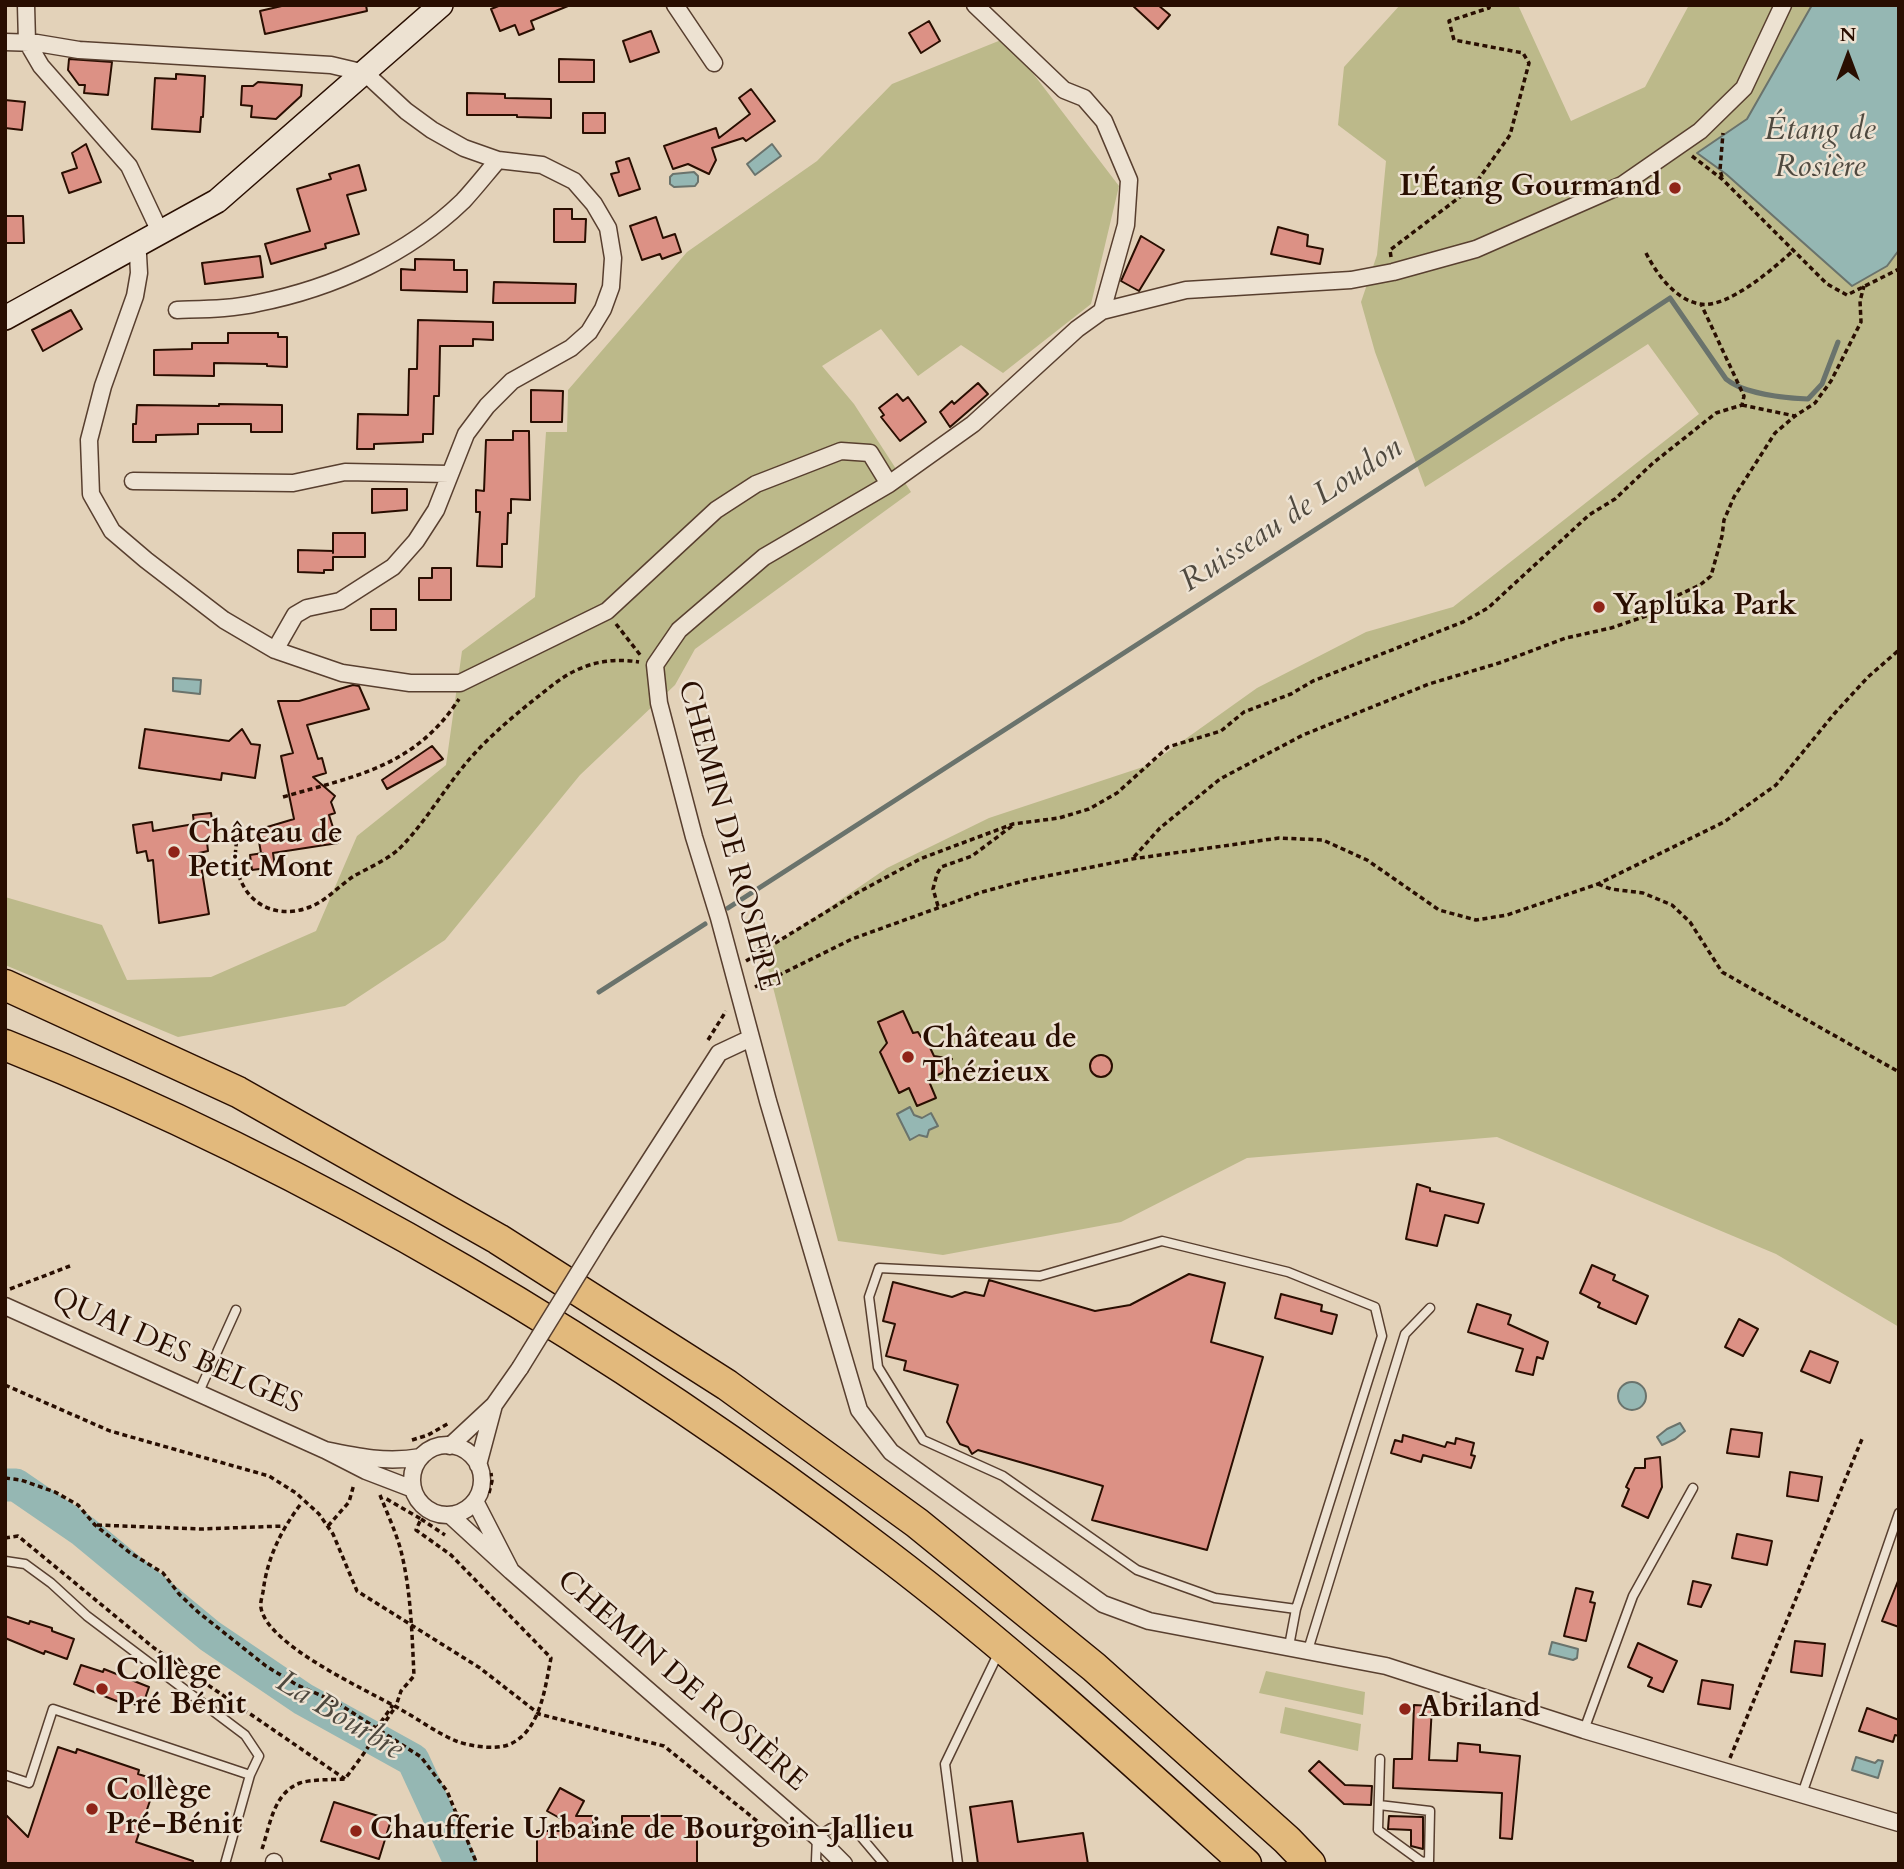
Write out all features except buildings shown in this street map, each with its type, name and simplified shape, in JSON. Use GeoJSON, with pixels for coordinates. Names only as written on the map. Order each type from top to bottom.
{"type":"FeatureCollection","features":[{"type":"Feature","properties":{"kind":"highway"},"geometry":{"type":"LineString","coordinates":[[5,985],[239,1092],[498,1239],[727,1385],[918,1522],[1094,1667],[1311,1864]]}},
{"type":"Feature","properties":{"kind":"highway"},"geometry":{"type":"LineString","coordinates":[[5,1045],[78,1074],[276,1168],[486,1282],[702,1420],[888,1556],[1062,1698],[1246,1864]]}},
{"type":"Feature","properties":{"kind":"street"},"geometry":{"type":"LineString","coordinates":[[26,5],[27,42],[41,66],[129,166],[161,234]]}},
{"type":"Feature","properties":{"kind":"street"},"geometry":{"type":"LineString","coordinates":[[5,318],[218,201],[441,5]]}},
{"type":"Feature","properties":{"kind":"street"},"geometry":{"type":"LineString","coordinates":[[675,5],[714,63]]}},
{"type":"Feature","properties":{"kind":"street"},"geometry":{"type":"LineString","coordinates":[[975,5],[1064,90],[1084,98],[1104,121],[1129,180],[1126,225],[1102,311]]}},
{"type":"Feature","properties":{"kind":"street","name":"CHEMIN DE ROSIÈRE"},"geometry":{"type":"LineString","coordinates":[[1783,5],[1744,88],[1700,131],[1622,185],[1476,249],[1393,272],[1351,280],[1186,290],[1102,311],[1077,329],[973,424],[889,484],[764,557],[679,630],[655,665],[659,704],[694,837],[859,1410],[891,1452],[1103,1604],[1149,1621],[1386,1666],[1584,1730],[1899,1823]]}},
{"type":"Feature","properties":{"kind":"street"},"geometry":{"type":"LineString","coordinates":[[5,42],[27,42],[79,50],[331,65],[365,73],[406,111],[464,148],[498,160],[542,165],[574,181],[608,228],[613,258],[611,287],[603,309],[589,332],[570,348],[512,381],[487,406],[466,435],[436,510],[416,541],[393,567],[340,601],[307,608],[295,615],[275,650]]}},
{"type":"Feature","properties":{"kind":"street"},"geometry":{"type":"LineString","coordinates":[[177,310],[256,304],[306,291],[350,275],[397,251],[431,228],[463,201],[498,160]]}},
{"type":"Feature","properties":{"kind":"street"},"geometry":{"type":"LineString","coordinates":[[135,248],[139,273],[135,296],[103,386],[89,440],[91,494],[112,531],[224,620],[275,650],[342,673],[410,683],[460,683],[607,611],[716,510],[756,484],[841,451],[870,453],[889,484]]}},
{"type":"Feature","properties":{"kind":"street"},"geometry":{"type":"LineString","coordinates":[[133,481],[293,483],[345,472],[449,474]]}},
{"type":"Feature","properties":{"kind":"street","name":"CHEMIN DE ROSIÈRE"},"geometry":{"type":"LineString","coordinates":[[450,1446],[494,1405],[520,1368],[719,1054],[751,1038]]}},
{"type":"Feature","properties":{"kind":"street","name":"QUAI DES BELGES"},"geometry":{"type":"LineString","coordinates":[[5,1306],[366,1471],[413,1489]]}},
{"type":"Feature","properties":{"kind":"street","name":"CHEMIN DE ROSIÈRE"},"geometry":{"type":"LineString","coordinates":[[484,1468],[494,1405]]}},
{"type":"Feature","properties":{"kind":"street"},"geometry":{"type":"LineString","coordinates":[[439,1446],[450,1446],[461,1448],[484,1468],[482,1498],[460,1513],[440,1515],[423,1506],[413,1489],[412,1478],[421,1457],[439,1446]]}},
{"type":"Feature","properties":{"kind":"street","name":"QUAI DES BELGES"},"geometry":{"type":"LineString","coordinates":[[325,1450],[368,1459],[398,1461],[421,1457]]}},
{"type":"Feature","properties":{"kind":"street","name":"CHEMIN DE ROSIÈRE"},"geometry":{"type":"LineString","coordinates":[[482,1498],[511,1571]]}},
{"type":"Feature","properties":{"kind":"street","name":"CHEMIN DE ROSIÈRE"},"geometry":{"type":"LineString","coordinates":[[450,1515],[817,1837],[844,1864]]}},
{"type":"Feature","properties":{"kind":"lane"},"geometry":{"type":"LineString","coordinates":[[1289,1646],[1296,1609],[1382,1336],[1375,1307],[1288,1272],[1162,1241],[1040,1276],[879,1268],[869,1297],[878,1367],[923,1440],[1003,1476],[1137,1570],[1215,1598],[1296,1609]]}},
{"type":"Feature","properties":{"kind":"lane"},"geometry":{"type":"LineString","coordinates":[[1308,1650],[1405,1334],[1430,1308]]}},
{"type":"Feature","properties":{"kind":"lane"},"geometry":{"type":"LineString","coordinates":[[198,1394],[236,1310]]}},
{"type":"Feature","properties":{"kind":"lane"},"geometry":{"type":"LineString","coordinates":[[1584,1730],[1633,1596],[1693,1488]]}},
{"type":"Feature","properties":{"kind":"lane"},"geometry":{"type":"LineString","coordinates":[[1802,1794],[1899,1513]]}},
{"type":"Feature","properties":{"kind":"lane"},"geometry":{"type":"LineString","coordinates":[[5,1561],[25,1564],[51,1583],[87,1616],[245,1735],[259,1756],[250,1775],[225,1864]]}},
{"type":"Feature","properties":{"kind":"lane"},"geometry":{"type":"LineString","coordinates":[[958,1864],[945,1764],[1000,1648]]}},
{"type":"Feature","properties":{"kind":"lane"},"geometry":{"type":"LineString","coordinates":[[5,1775],[29,1783],[53,1709],[250,1775]]}},
{"type":"Feature","properties":{"kind":"lane"},"geometry":{"type":"LineString","coordinates":[[1379,1805],[1430,1811],[1429,1861],[1422,1862],[1378,1830],[1380,1759]]}},
{"type":"Feature","properties":{"kind":"lane"},"geometry":{"type":"LineString","coordinates":[[819,1864],[816,1861],[817,1837],[831,1828],[857,1832],[884,1864]]}},
{"type":"Feature","properties":{"kind":"path"},"geometry":{"type":"LineString","coordinates":[[1390,250],[1473,187],[1510,135],[1529,63],[1523,53],[1454,40],[1449,21],[1489,8],[1490,5]]}},
{"type":"Feature","properties":{"kind":"path"},"geometry":{"type":"LineString","coordinates":[[1721,137],[1720,170],[1723,179]]}},
{"type":"Feature","properties":{"kind":"path"},"geometry":{"type":"LineString","coordinates":[[1680,145],[1723,179],[1827,284],[1847,295],[1899,269]]}},
{"type":"Feature","properties":{"kind":"path"},"geometry":{"type":"LineString","coordinates":[[1646,253],[1663,281],[1687,298],[1701,304],[1717,302],[1740,292],[1765,276],[1794,250]]}},
{"type":"Feature","properties":{"kind":"path"},"geometry":{"type":"LineString","coordinates":[[1132,859],[1160,828],[1220,779],[1303,735],[1429,684],[1499,663],[1566,638],[1611,628],[1652,614],[1674,597],[1700,585],[1711,576],[1724,520],[1734,497],[1775,433],[1795,415],[1815,403],[1831,381],[1861,322],[1860,301],[1864,286]]}},
{"type":"Feature","properties":{"kind":"path"},"geometry":{"type":"LineString","coordinates":[[1701,304],[1744,396],[1742,405]]}},
{"type":"Feature","properties":{"kind":"path"},"geometry":{"type":"LineString","coordinates":[[733,970],[857,893],[920,859],[1013,824],[1059,818],[1089,809],[1117,793],[1168,747],[1221,731],[1244,712],[1291,694],[1313,681],[1463,622],[1488,608],[1589,515],[1615,499],[1653,463],[1716,413],[1742,405],[1795,415]]}},
{"type":"Feature","properties":{"kind":"path"},"geometry":{"type":"LineString","coordinates":[[607,611],[637,652],[655,665]]}},
{"type":"Feature","properties":{"kind":"path"},"geometry":{"type":"LineString","coordinates":[[739,993],[764,984],[852,939],[938,906],[1027,880],[1132,859],[1279,838],[1323,840],[1367,860],[1439,910],[1476,920],[1507,915],[1598,884],[1724,822],[1776,785],[1834,714],[1868,677],[1899,649]]}},
{"type":"Feature","properties":{"kind":"path"},"geometry":{"type":"LineString","coordinates":[[237,833],[235,863],[243,887],[255,903],[279,912],[311,907],[351,878],[396,852],[421,826],[440,795],[475,753],[557,681],[591,664],[616,659],[655,665]]}},
{"type":"Feature","properties":{"kind":"path"},"geometry":{"type":"LineString","coordinates":[[283,797],[372,771],[412,750],[447,717],[473,677]]}},
{"type":"Feature","properties":{"kind":"path"},"geometry":{"type":"LineString","coordinates":[[938,906],[933,890],[937,874],[942,867],[972,856],[1008,831],[1013,824]]}},
{"type":"Feature","properties":{"kind":"path"},"geometry":{"type":"LineString","coordinates":[[1598,884],[1611,889],[1643,893],[1672,905],[1698,933],[1722,972],[1899,1072]]}},
{"type":"Feature","properties":{"kind":"path"},"geometry":{"type":"LineString","coordinates":[[21,1296],[8,1290],[70,1266]]}},
{"type":"Feature","properties":{"kind":"path"},"geometry":{"type":"LineString","coordinates":[[5,1385],[110,1431],[269,1476],[296,1493],[319,1514],[328,1526],[357,1591],[480,1668],[539,1714],[664,1746],[762,1825],[817,1837]]}},
{"type":"Feature","properties":{"kind":"path"},"geometry":{"type":"LineString","coordinates":[[408,1441],[428,1435],[457,1417]]}},
{"type":"Feature","properties":{"kind":"path"},"geometry":{"type":"LineString","coordinates":[[1719,1770],[1731,1756],[1862,1438]]}},
{"type":"Feature","properties":{"kind":"path"},"geometry":{"type":"LineString","coordinates":[[482,1498],[492,1481],[484,1468]]}},
{"type":"Feature","properties":{"kind":"path"},"geometry":{"type":"LineString","coordinates":[[5,1478],[21,1480],[55,1492],[78,1505],[95,1525],[129,1552],[163,1573],[179,1594],[198,1612],[266,1666],[297,1685],[336,1702],[421,1757],[447,1791],[477,1864]]}},
{"type":"Feature","properties":{"kind":"path"},"geometry":{"type":"LineString","coordinates":[[328,1526],[349,1502],[354,1482],[363,1486]]}},
{"type":"Feature","properties":{"kind":"path"},"geometry":{"type":"LineString","coordinates":[[371,1491],[421,1518],[451,1540]]}},
{"type":"Feature","properties":{"kind":"path"},"geometry":{"type":"LineString","coordinates":[[274,1863],[260,1857],[278,1801],[300,1783],[345,1779],[414,1675],[407,1582],[400,1549],[380,1495]]}},
{"type":"Feature","properties":{"kind":"path"},"geometry":{"type":"LineString","coordinates":[[300,1505],[284,1526],[274,1547],[264,1584],[261,1607],[271,1629],[334,1674],[455,1741],[483,1747],[508,1745],[522,1734],[539,1714],[551,1658],[451,1555],[416,1530],[421,1518]]}},
{"type":"Feature","properties":{"kind":"path"},"geometry":{"type":"LineString","coordinates":[[95,1525],[201,1529],[284,1526]]}},
{"type":"Feature","properties":{"kind":"path"},"geometry":{"type":"LineString","coordinates":[[5,1538],[18,1536],[154,1648],[345,1779]]}},
{"type":"Feature","properties":{"kind":"path"},"geometry":{"type":"LineString","coordinates":[[376,1730],[395,1706]]}},
{"type":"Feature","properties":{"kind":"shaded area"},"geometry":{"type":"Polygon","coordinates":[[[1400,5],[1518,5],[1571,121],[1645,87],[1689,5],[1899,5],[1899,1327],[1776,1254],[1497,1137],[1247,1158],[1121,1222],[943,1255],[838,1241],[764,952],[887,868],[989,818],[1149,765],[1257,688],[1366,632],[1453,607],[1699,414],[1648,344],[1425,487],[1375,352],[1361,302],[1377,255],[1386,161],[1338,125],[1344,67],[1400,5]]]}},
{"type":"Feature","properties":{"kind":"shaded area"},"geometry":{"type":"Polygon","coordinates":[[[1006,38],[1119,186],[1091,304],[1003,373],[961,345],[918,376],[881,329],[822,366],[854,404],[911,492],[695,649],[675,685],[580,775],[445,940],[345,1006],[178,1037],[5,965],[5,897],[102,925],[127,980],[211,977],[316,931],[357,836],[446,765],[462,651],[535,597],[546,432],[567,432],[568,390],[687,252],[817,161],[892,84],[1006,38]]]}},
{"type":"Feature","properties":{"kind":"shaded area"},"geometry":{"type":"Polygon","coordinates":[[[1266,1671],[1365,1692],[1363,1715],[1259,1693],[1266,1671]]]}},
{"type":"Feature","properties":{"kind":"shaded area"},"geometry":{"type":"Polygon","coordinates":[[[1285,1707],[1361,1724],[1358,1751],[1280,1733],[1285,1707]]]}},
{"type":"Feature","properties":{"kind":"water","name":"Étang de Rosière"},"geometry":{"type":"Polygon","coordinates":[[[1812,5],[1899,5],[1899,250],[1887,266],[1852,286],[1726,174],[1697,153],[1747,119],[1812,5]]]}},
{"type":"Feature","properties":{"kind":"water"},"geometry":{"type":"Polygon","coordinates":[[[772,144],[781,156],[755,175],[747,164],[772,144]]]}},
{"type":"Feature","properties":{"kind":"water"},"geometry":{"type":"Polygon","coordinates":[[[694,172],[698,176],[695,186],[674,187],[670,184],[673,174],[694,172]]]}},
{"type":"Feature","properties":{"kind":"water"},"geometry":{"type":"Polygon","coordinates":[[[173,678],[201,680],[200,694],[173,691],[173,678]]]}},
{"type":"Feature","properties":{"kind":"water"},"geometry":{"type":"Polygon","coordinates":[[[910,1107],[914,1115],[922,1118],[931,1113],[938,1126],[929,1130],[927,1137],[919,1135],[910,1140],[897,1114],[910,1107]]]}},
{"type":"Feature","properties":{"kind":"water"},"geometry":{"type":"Polygon","coordinates":[[[1632,1382],[1642,1386],[1646,1396],[1642,1406],[1632,1410],[1622,1406],[1618,1396],[1622,1386],[1632,1382]]]}},
{"type":"Feature","properties":{"kind":"water"},"geometry":{"type":"Polygon","coordinates":[[[1680,1423],[1685,1431],[1662,1445],[1657,1437],[1680,1423]]]}},
{"type":"Feature","properties":{"kind":"water"},"geometry":{"type":"Polygon","coordinates":[[[1552,1642],[1578,1649],[1577,1658],[1573,1660],[1549,1654],[1552,1642]]]}},
{"type":"Feature","properties":{"kind":"water"},"geometry":{"type":"Polygon","coordinates":[[[1856,1757],[1875,1763],[1878,1760],[1883,1761],[1878,1778],[1852,1770],[1856,1757]]]}},
{"type":"Feature","properties":{"kind":"waterway","name":"Ruisseau de Loudon"},"geometry":{"type":"LineString","coordinates":[[728,908],[1670,298],[1726,379],[1754,392],[1808,399],[1822,384],[1838,342]]}},
{"type":"Feature","properties":{"kind":"waterway","name":"Ruisseau de Loudon"},"geometry":{"type":"LineString","coordinates":[[599,992],[705,924]]}},
{"type":"Feature","properties":{"kind":"waterway","name":"La Bourbre"},"geometry":{"type":"LineString","coordinates":[[5,1485],[16,1485],[83,1531],[210,1636],[303,1699],[413,1760],[461,1864]]}},
{"type":"Feature","properties":{"kind":"place","name":"L'Étang Gourmand"},"geometry":{"type":"Point","coordinates":[1675,188]}},
{"type":"Feature","properties":{"kind":"place","name":"Yapluka Park"},"geometry":{"type":"Point","coordinates":[1599,607]}},
{"type":"Feature","properties":{"kind":"place","name":"Château de Petit Mont"},"geometry":{"type":"Point","coordinates":[174,852]}},
{"type":"Feature","properties":{"kind":"place","name":"Château de Thézieux"},"geometry":{"type":"Point","coordinates":[908,1057]}},
{"type":"Feature","properties":{"kind":"place","name":"Collège Pré Bénit"},"geometry":{"type":"Point","coordinates":[102,1689]}},
{"type":"Feature","properties":{"kind":"place","name":"Abriland"},"geometry":{"type":"Point","coordinates":[1405,1709]}},
{"type":"Feature","properties":{"kind":"place","name":"Collège Pré-Bénit"},"geometry":{"type":"Point","coordinates":[92,1809]}},
{"type":"Feature","properties":{"kind":"place","name":"Chaufferie Urbaine de Bourgoin-Jallieu"},"geometry":{"type":"Point","coordinates":[356,1831]}}]}
